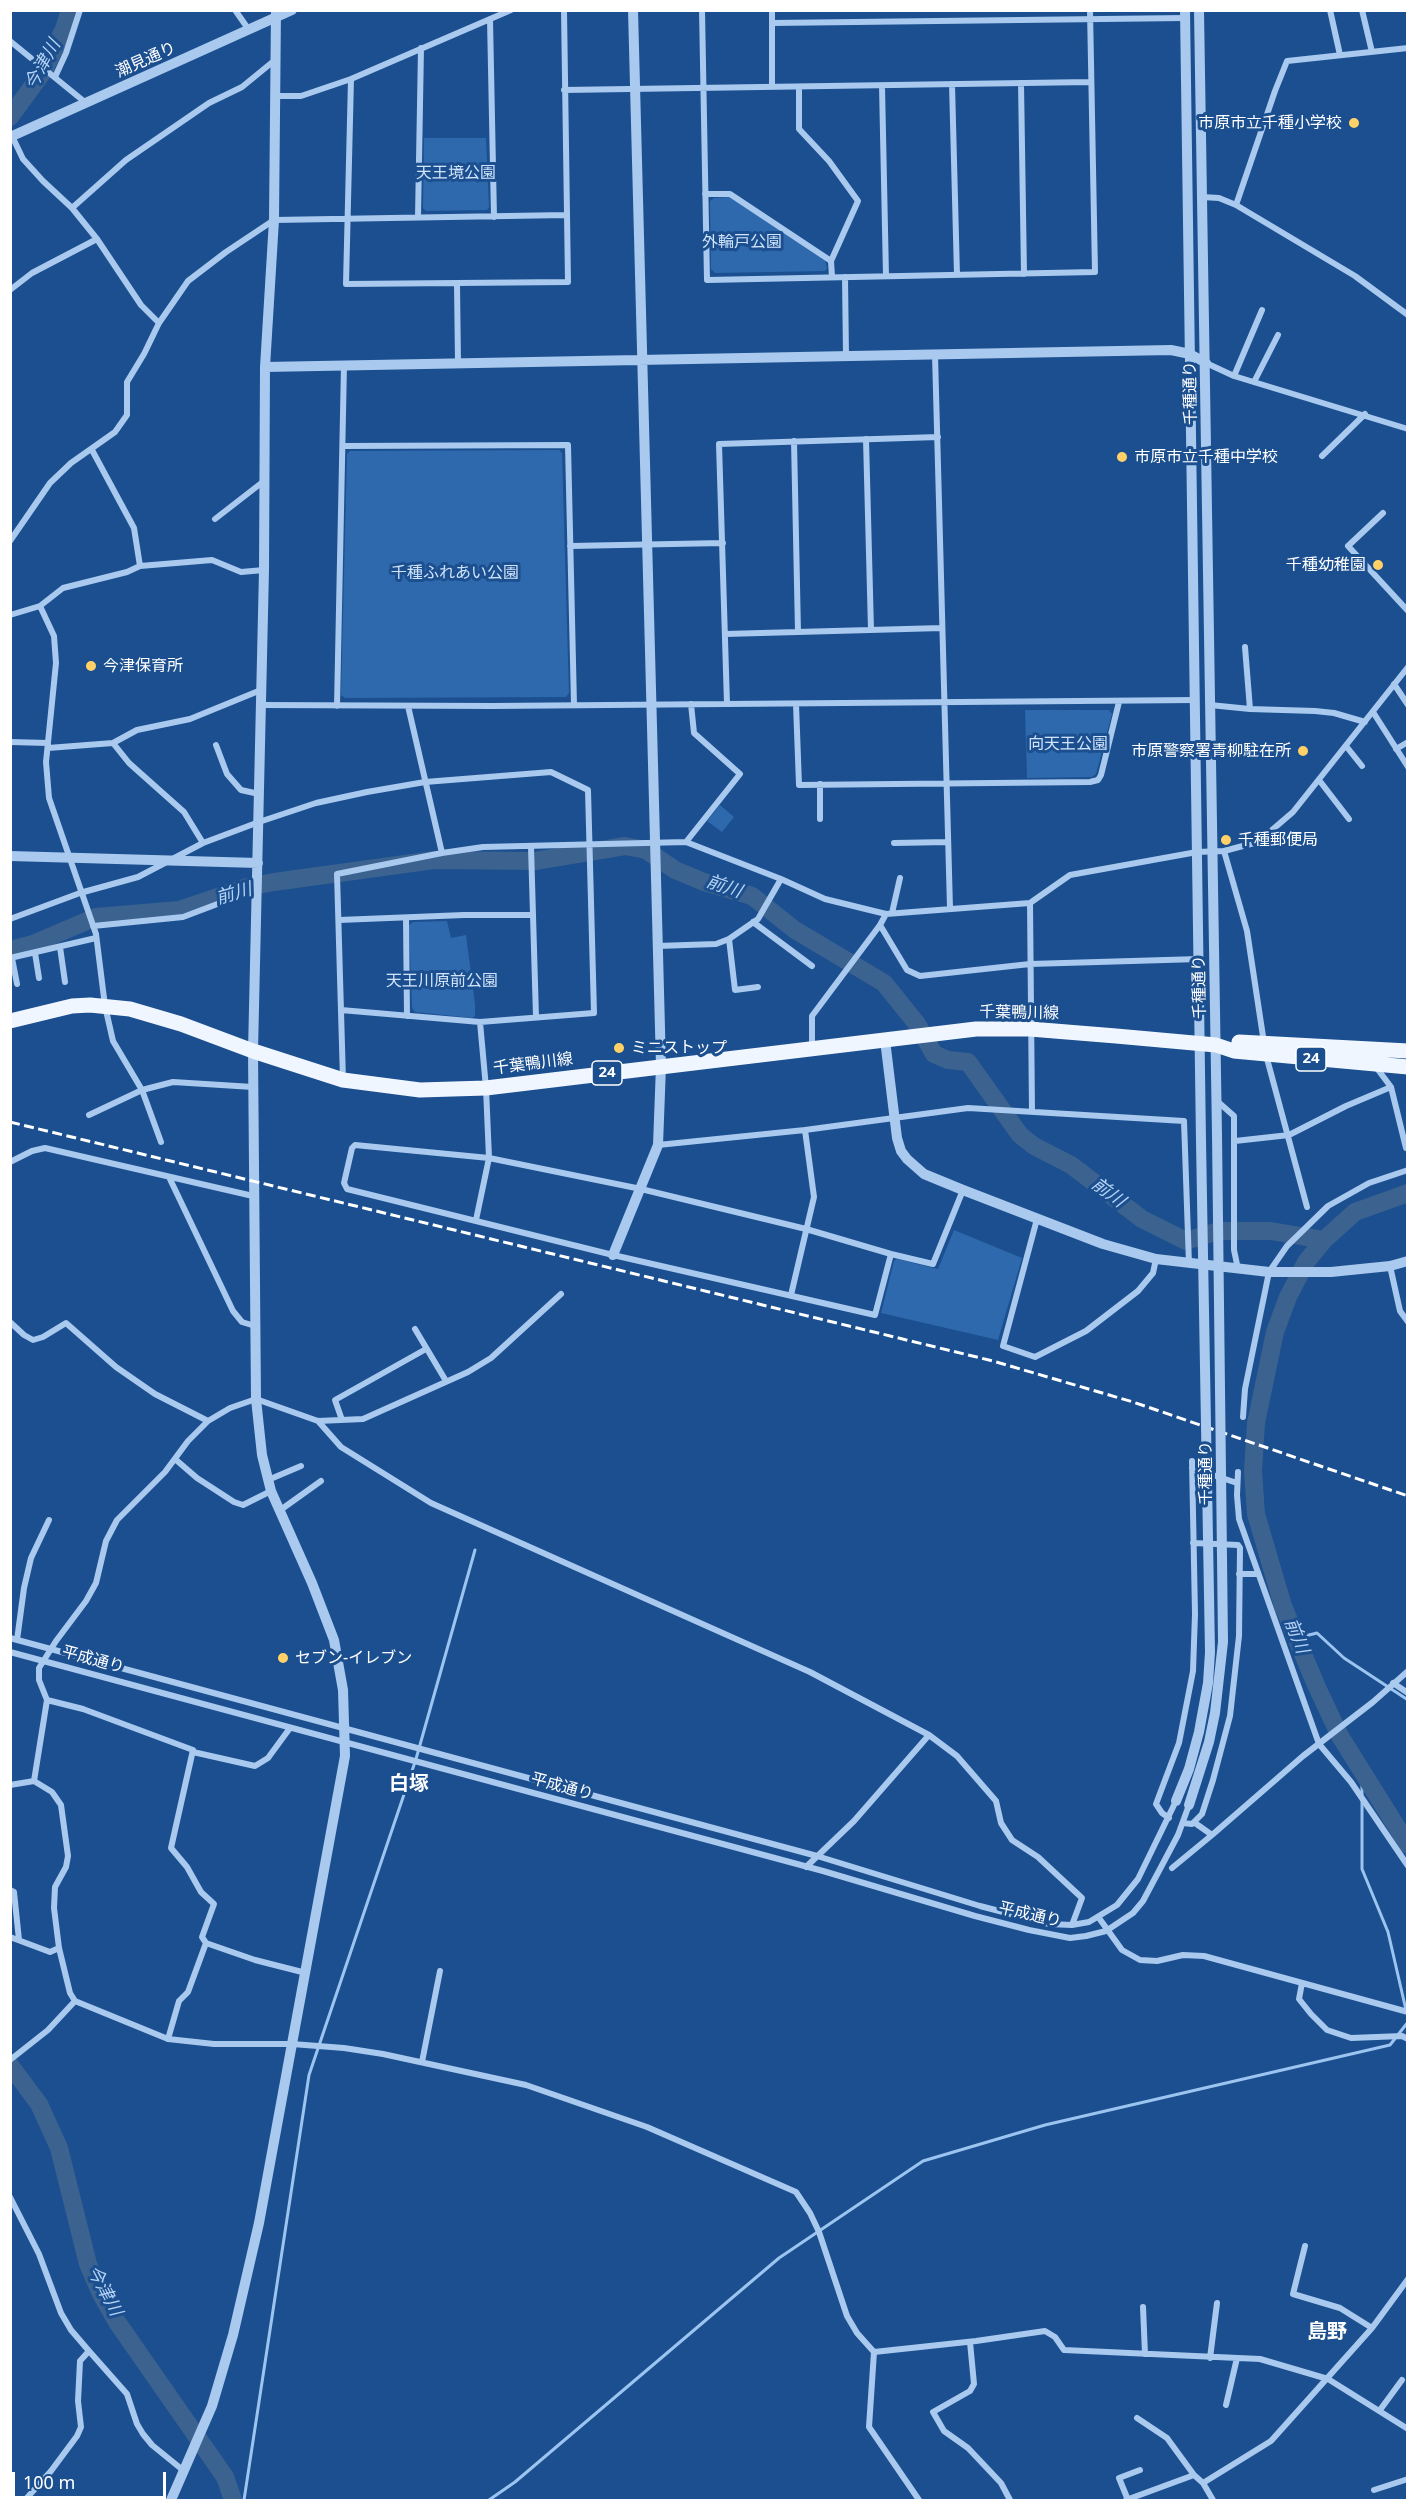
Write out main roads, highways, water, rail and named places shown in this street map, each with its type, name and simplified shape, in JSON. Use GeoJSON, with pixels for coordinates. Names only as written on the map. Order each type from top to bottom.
{"type":"FeatureCollection","features":[{"type":"Feature","properties":{"kind":"main road","name":"千葉鴨川線"},"geometry":{"type":"LineString","coordinates":[[10,1021],[72,1006],[105,1006],[130,1010],[164,1019],[253,1052],[343,1080],[420,1090],[486,1088],[976,1029],[1030,1029],[1208,1045],[1234,1041],[1265,1049],[1407,1067]]}},
{"type":"Feature","properties":{"kind":"main road","name":"千葉鴨川線"},"geometry":{"type":"LineString","coordinates":[[1265,1049],[1407,1052]]}},
{"type":"Feature","properties":{"kind":"waterway","name":"今津川"},"geometry":{"type":"LineString","coordinates":[[10,117],[43,72],[64,29],[70,10]]}},
{"type":"Feature","properties":{"kind":"waterway","name":"前川"},"geometry":{"type":"LineString","coordinates":[[10,950],[33,944],[96,917],[179,910],[247,887],[274,882],[434,860],[535,861],[625,846],[646,850],[675,870],[704,882],[752,896],[795,930],[884,983],[917,1024],[934,1054],[948,1060],[968,1062],[1020,1135],[1034,1146],[1071,1165],[1142,1219],[1186,1241],[1218,1231],[1271,1231],[1324,1240]]}},
{"type":"Feature","properties":{"kind":"waterway","name":"前川"},"geometry":{"type":"LineString","coordinates":[[1408,1193],[1355,1212],[1324,1240],[1306,1262],[1288,1297],[1275,1332],[1256,1423],[1253,1471],[1256,1514],[1283,1606],[1340,1736],[1408,1845]]}},
{"type":"Feature","properties":{"kind":"waterway"},"geometry":{"type":"LineString","coordinates":[[244,2500],[309,2075],[416,1759],[475,1550]]}},
{"type":"Feature","properties":{"kind":"waterway"},"geometry":{"type":"LineString","coordinates":[[1297,1638],[1317,1633],[1344,1658],[1408,1700]]}},
{"type":"Feature","properties":{"kind":"waterway"},"geometry":{"type":"LineString","coordinates":[[1362,1773],[1362,1795]]}},
{"type":"Feature","properties":{"kind":"waterway"},"geometry":{"type":"LineString","coordinates":[[1362,1802],[1362,1869],[1388,1932],[1406,2010]]}},
{"type":"Feature","properties":{"kind":"waterway"},"geometry":{"type":"LineString","coordinates":[[489,2500],[515,2482],[779,2258],[923,2161],[1045,2125],[1390,2045],[1408,2022]]}},
{"type":"Feature","properties":{"kind":"waterway","name":"今津川"},"geometry":{"type":"LineString","coordinates":[[10,2065],[39,2104],[59,2148],[88,2264],[101,2294],[117,2322],[225,2477],[233,2500]]}},
{"type":"Feature","properties":{"kind":"railway"},"geometry":{"type":"LineString","coordinates":[[10,1122],[993,1361],[1133,1402],[1408,1496]]}},
{"type":"Feature","properties":{"kind":"place","name":"市原市立千種小学校"},"geometry":{"type":"Point","coordinates":[1354,123]}},
{"type":"Feature","properties":{"kind":"place","name":"市原市立千種中学校"},"geometry":{"type":"Point","coordinates":[1122,457]}},
{"type":"Feature","properties":{"kind":"place","name":"千種幼稚園"},"geometry":{"type":"Point","coordinates":[1378,565]}},
{"type":"Feature","properties":{"kind":"place","name":"今津保育所"},"geometry":{"type":"Point","coordinates":[91,666]}},
{"type":"Feature","properties":{"kind":"place","name":"市原警察署青柳駐在所"},"geometry":{"type":"Point","coordinates":[1303,751]}},
{"type":"Feature","properties":{"kind":"place","name":"千種郵便局"},"geometry":{"type":"Point","coordinates":[1226,840]}},
{"type":"Feature","properties":{"kind":"place","name":"ミニストップ"},"geometry":{"type":"Point","coordinates":[619,1048]}},
{"type":"Feature","properties":{"kind":"place","name":"セブン-イレブン"},"geometry":{"type":"Point","coordinates":[283,1658]}},
{"type":"Feature","properties":{"kind":"district","name":"白塚"},"geometry":{"type":"Point","coordinates":[409,1784]}},
{"type":"Feature","properties":{"kind":"district","name":"島野"},"geometry":{"type":"Point","coordinates":[1327,2332]}},
{"type":"Feature","properties":{"kind":"park label","name":"天王境公園"},"geometry":{"type":"Point","coordinates":[456,173]}},
{"type":"Feature","properties":{"kind":"park label","name":"外輪戸公園"},"geometry":{"type":"Point","coordinates":[742,242]}},
{"type":"Feature","properties":{"kind":"park label","name":"千種ふれあい公園"},"geometry":{"type":"Point","coordinates":[455,573]}},
{"type":"Feature","properties":{"kind":"park label","name":"向天王公園"},"geometry":{"type":"Point","coordinates":[1068,744]}},
{"type":"Feature","properties":{"kind":"park label","name":"天王川原前公園"},"geometry":{"type":"Point","coordinates":[442,981]}}]}
